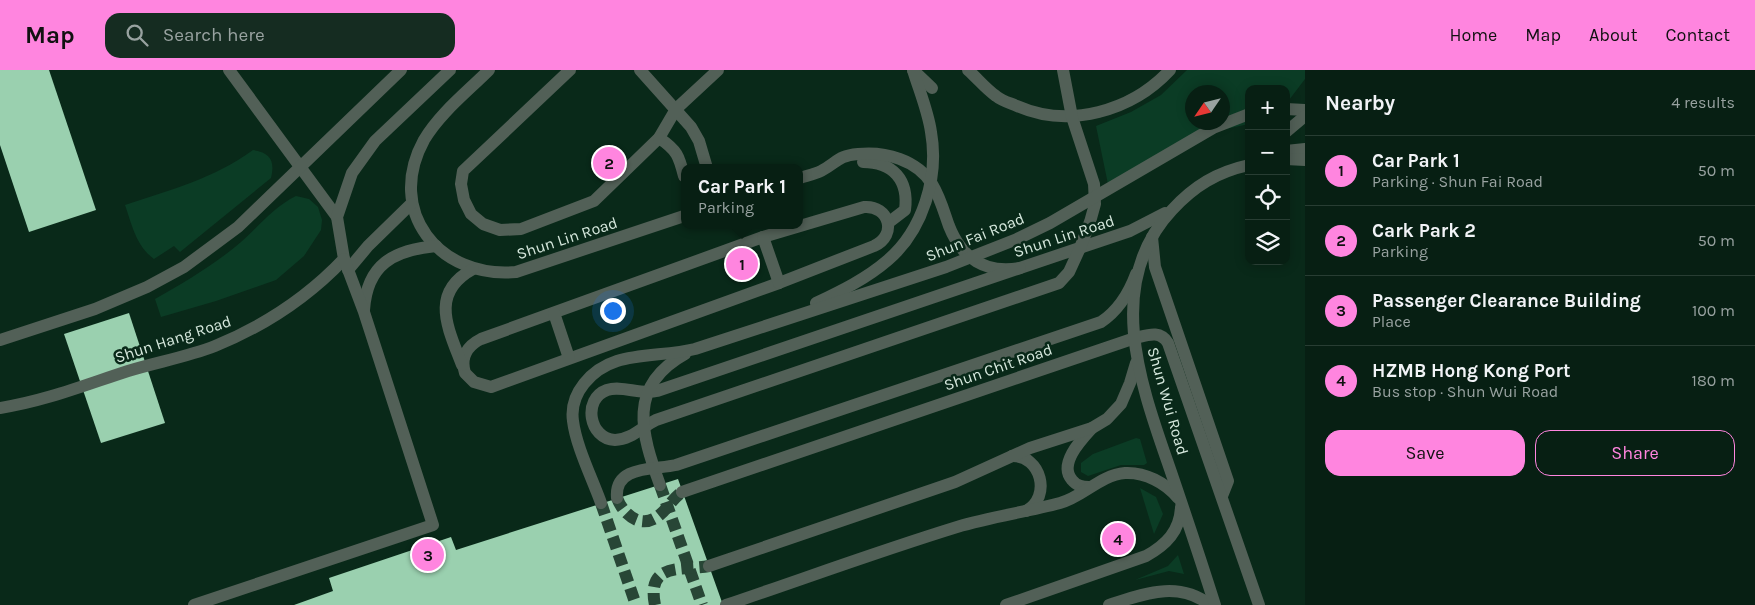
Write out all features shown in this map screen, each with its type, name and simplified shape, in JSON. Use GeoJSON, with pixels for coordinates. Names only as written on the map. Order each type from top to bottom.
{"type":"FeatureCollection","features":[{"type":"Feature","properties":{"kind":"street"},"geometry":{"type":"LineString","coordinates":[[229,70],[298,167],[337,217]]}},
{"type":"Feature","properties":{"kind":"street"},"geometry":{"type":"LineString","coordinates":[[0,340],[96,309],[147,287],[184,267],[238,226],[401,70]]}},
{"type":"Feature","properties":{"kind":"street"},"geometry":{"type":"LineString","coordinates":[[194,605],[433,525],[364,312],[346,265],[337,217],[344,192],[362,158],[390,126],[450,70]]}},
{"type":"Feature","properties":{"kind":"street","name":"Shun Lin Road"},"geometry":{"type":"LineString","coordinates":[[489,70],[435,123],[424,140],[416,158],[410,190],[411,204],[425,232],[446,255],[473,269],[501,273],[516,272],[681,217]]}},
{"type":"Feature","properties":{"kind":"street"},"geometry":{"type":"LineString","coordinates":[[570,70],[464,171],[461,184],[464,200],[471,214],[484,224],[500,230],[521,229],[594,201],[659,138],[676,109],[718,70]]}},
{"type":"Feature","properties":{"kind":"street"},"geometry":{"type":"LineString","coordinates":[[640,70],[691,127],[699,141],[706,164]]}},
{"type":"Feature","properties":{"kind":"street"},"geometry":{"type":"LineString","coordinates":[[913,70],[932,88]]}},
{"type":"Feature","properties":{"kind":"street"},"geometry":{"type":"LineString","coordinates":[[773,324],[873,272],[900,248],[914,226],[930,186],[933,149],[927,113],[913,70]]}},
{"type":"Feature","properties":{"kind":"street"},"geometry":{"type":"LineString","coordinates":[[968,70],[997,97],[1030,112],[1072,117],[1085,116],[1119,107],[1162,79],[1170,70]]}},
{"type":"Feature","properties":{"kind":"street"},"geometry":{"type":"LineString","coordinates":[[1020,268],[657,391],[643,393],[615,389],[607,390],[595,399],[591,418],[597,431],[603,436],[616,440],[624,438],[656,420],[1051,287],[1064,278],[1080,248],[1093,213],[1095,195],[1072,117],[1063,70]]}},
{"type":"Feature","properties":{"kind":"street"},"geometry":{"type":"LineString","coordinates":[[1290,109],[1305,110]]}},
{"type":"Feature","properties":{"kind":"street","name":"Shun Fai Road"},"geometry":{"type":"LineString","coordinates":[[601,503],[572,420],[576,397],[581,387],[596,372],[617,361],[695,349],[946,267],[1017,239],[1050,223],[1213,128],[1245,116]]}},
{"type":"Feature","properties":{"kind":"street"},"geometry":{"type":"LineString","coordinates":[[1288,130],[1305,116]]}},
{"type":"Feature","properties":{"kind":"street"},"geometry":{"type":"LineString","coordinates":[[659,138],[676,152],[681,167]]}},
{"type":"Feature","properties":{"kind":"street"},"geometry":{"type":"LineString","coordinates":[[1290,151],[1305,149]]}},
{"type":"Feature","properties":{"kind":"street","name":"Shun Lin Road"},"geometry":{"type":"LineString","coordinates":[[803,177],[822,170],[836,159],[858,154],[871,153],[901,159],[915,167],[932,184],[950,229],[960,245],[973,259],[993,270],[1020,268],[1153,221],[1182,199]]}},
{"type":"Feature","properties":{"kind":"street"},"geometry":{"type":"LineString","coordinates":[[1229,169],[1245,159]]}},
{"type":"Feature","properties":{"kind":"street"},"geometry":{"type":"LineString","coordinates":[[1290,159],[1305,160]]}},
{"type":"Feature","properties":{"kind":"street"},"geometry":{"type":"LineString","coordinates":[[822,170],[862,162],[886,164],[896,173],[907,196],[905,210],[888,223]]}},
{"type":"Feature","properties":{"kind":"street"},"geometry":{"type":"LineString","coordinates":[[1229,169],[1245,165]]}},
{"type":"Feature","properties":{"kind":"street","name":"Shun Wui Road"},"geometry":{"type":"LineString","coordinates":[[1216,605],[1151,413],[1136,355],[1134,303],[1136,274],[1152,236],[1182,199],[1211,177],[1229,169]]}},
{"type":"Feature","properties":{"kind":"street","name":"Shun Hang Road"},"geometry":{"type":"LineString","coordinates":[[0,408],[34,403],[128,371],[214,346],[244,333],[302,298],[346,265],[411,204]]}},
{"type":"Feature","properties":{"kind":"street"},"geometry":{"type":"LineString","coordinates":[[473,269],[459,277],[449,292],[444,307],[447,326],[468,377],[474,382],[491,386],[779,283],[879,244],[887,236],[888,223],[886,217],[878,210],[864,207],[803,226]]}},
{"type":"Feature","properties":{"kind":"street"},"geometry":{"type":"LineString","coordinates":[[463,367],[465,354],[474,343],[792,229]]}},
{"type":"Feature","properties":{"kind":"street","name":"Shun Chit Road"},"geometry":{"type":"LineString","coordinates":[[1152,236],[1155,267],[1228,482],[1222,496]]}},
{"type":"Feature","properties":{"kind":"street"},"geometry":{"type":"LineString","coordinates":[[763,238],[779,283]]}},
{"type":"Feature","properties":{"kind":"street"},"geometry":{"type":"LineString","coordinates":[[364,312],[369,282],[381,266],[402,252],[436,246]]}},
{"type":"Feature","properties":{"kind":"street","name":"Shun Chit Road"},"geometry":{"type":"LineString","coordinates":[[617,498],[620,482],[634,471],[676,465],[1101,322],[1118,308],[1126,297],[1136,274]]}},
{"type":"Feature","properties":{"kind":"street"},"geometry":{"type":"LineString","coordinates":[[554,313],[569,358]]}},
{"type":"Feature","properties":{"kind":"street","name":"Shun Chit Road"},"geometry":{"type":"LineString","coordinates":[[682,492],[1134,338],[1154,334],[1160,335],[1168,343],[1259,605]]}},
{"type":"Feature","properties":{"kind":"street","name":"Shun Fai Road"},"geometry":{"type":"LineString","coordinates":[[660,484],[646,440],[642,421],[643,406],[648,389],[655,378],[678,358],[695,349]]}},
{"type":"Feature","properties":{"kind":"street"},"geometry":{"type":"LineString","coordinates":[[709,566],[955,482],[1012,456],[1092,428],[1107,419],[1121,404],[1134,374],[1136,355]]}},
{"type":"Feature","properties":{"kind":"street"},"geometry":{"type":"LineString","coordinates":[[1089,487],[1077,485],[1069,476],[1068,470],[1075,450],[1092,428]]}},
{"type":"Feature","properties":{"kind":"street"},"geometry":{"type":"LineString","coordinates":[[1012,456],[1017,456],[1029,462],[1035,468],[1041,482],[1040,497],[1037,503],[1024,512]]}},
{"type":"Feature","properties":{"kind":"street"},"geometry":{"type":"LineString","coordinates":[[726,605],[957,527],[1063,502],[1089,487],[1117,475],[1141,474],[1160,482],[1180,501],[1178,526],[1170,538],[1156,551],[1137,561],[1006,605]]}},
{"type":"Feature","properties":{"kind":"street"},"geometry":{"type":"LineString","coordinates":[[1109,605],[1154,591],[1174,590],[1190,593],[1210,605]]}},
{"type":"Feature","properties":{"kind":"green space"},"geometry":{"type":"Polygon","coordinates":[[[1187,70],[1305,70],[1305,79],[1290,99],[1290,85],[1245,85],[1245,125],[1230,128],[1230,85],[1185,85],[1185,130],[1221,130],[1207,133],[1109,189],[1096,126],[1131,112],[1161,95],[1187,70]]]}},
{"type":"Feature","properties":{"kind":"green space"},"geometry":{"type":"Polygon","coordinates":[[[253,150],[264,153],[272,162],[271,178],[180,252],[174,246],[154,259],[148,254],[135,235],[125,205],[208,176],[253,150]]]}},
{"type":"Feature","properties":{"kind":"green space"},"geometry":{"type":"Polygon","coordinates":[[[296,196],[309,199],[318,207],[322,220],[321,230],[304,256],[276,280],[216,301],[161,317],[155,299],[188,280],[220,258],[241,242],[274,211],[296,196]]]}},
{"type":"Feature","properties":{"kind":"green space"},"geometry":{"type":"Polygon","coordinates":[[[1136,438],[1140,439],[1147,463],[1144,465],[1121,465],[1088,476],[1081,472],[1081,463],[1093,454],[1136,438]]]}},
{"type":"Feature","properties":{"kind":"green space"},"geometry":{"type":"Polygon","coordinates":[[[1140,488],[1156,497],[1163,514],[1154,534],[1140,488]]]}},
{"type":"Feature","properties":{"kind":"green space"},"geometry":{"type":"Polygon","coordinates":[[[1178,555],[1184,574],[1169,571],[1135,580],[1168,566],[1178,555]]]}},
{"type":"Feature","properties":{"kind":"building"},"geometry":{"type":"Polygon","coordinates":[[[0,70],[49,70],[96,210],[29,232],[0,145],[0,70]]]}},
{"type":"Feature","properties":{"kind":"building"},"geometry":{"type":"Polygon","coordinates":[[[129,313],[165,423],[101,443],[64,334],[129,313]]]}},
{"type":"Feature","properties":{"kind":"building"},"geometry":{"type":"Polygon","coordinates":[[[678,479],[723,605],[294,605],[333,591],[329,578],[451,537],[456,550],[678,479]]]}},
{"type":"Feature","properties":{"kind":"tunnel"},"geometry":{"type":"LineString","coordinates":[[660,485],[702,605]]}},
{"type":"Feature","properties":{"kind":"tunnel"},"geometry":{"type":"LineString","coordinates":[[617,498],[628,514],[633,518],[644,521],[657,517],[682,492]]}},
{"type":"Feature","properties":{"kind":"tunnel"},"geometry":{"type":"LineString","coordinates":[[601,503],[636,605]]}},
{"type":"Feature","properties":{"kind":"tunnel"},"geometry":{"type":"LineString","coordinates":[[655,605],[654,591],[656,581],[661,575],[678,569],[709,566]]}},
{"type":"Feature","properties":{"kind":"place","name":"Cark Park 2"},"geometry":{"type":"Point","coordinates":[609,163]}},
{"type":"Feature","properties":{"kind":"place","name":"Car Park 1"},"geometry":{"type":"Point","coordinates":[742,264]}},
{"type":"Feature","properties":{"kind":"place","name":"HZMB Hong Kong Port"},"geometry":{"type":"Point","coordinates":[1118,539]}},
{"type":"Feature","properties":{"kind":"place","name":"Passenger Clearance Building"},"geometry":{"type":"Point","coordinates":[428,555]}}]}
